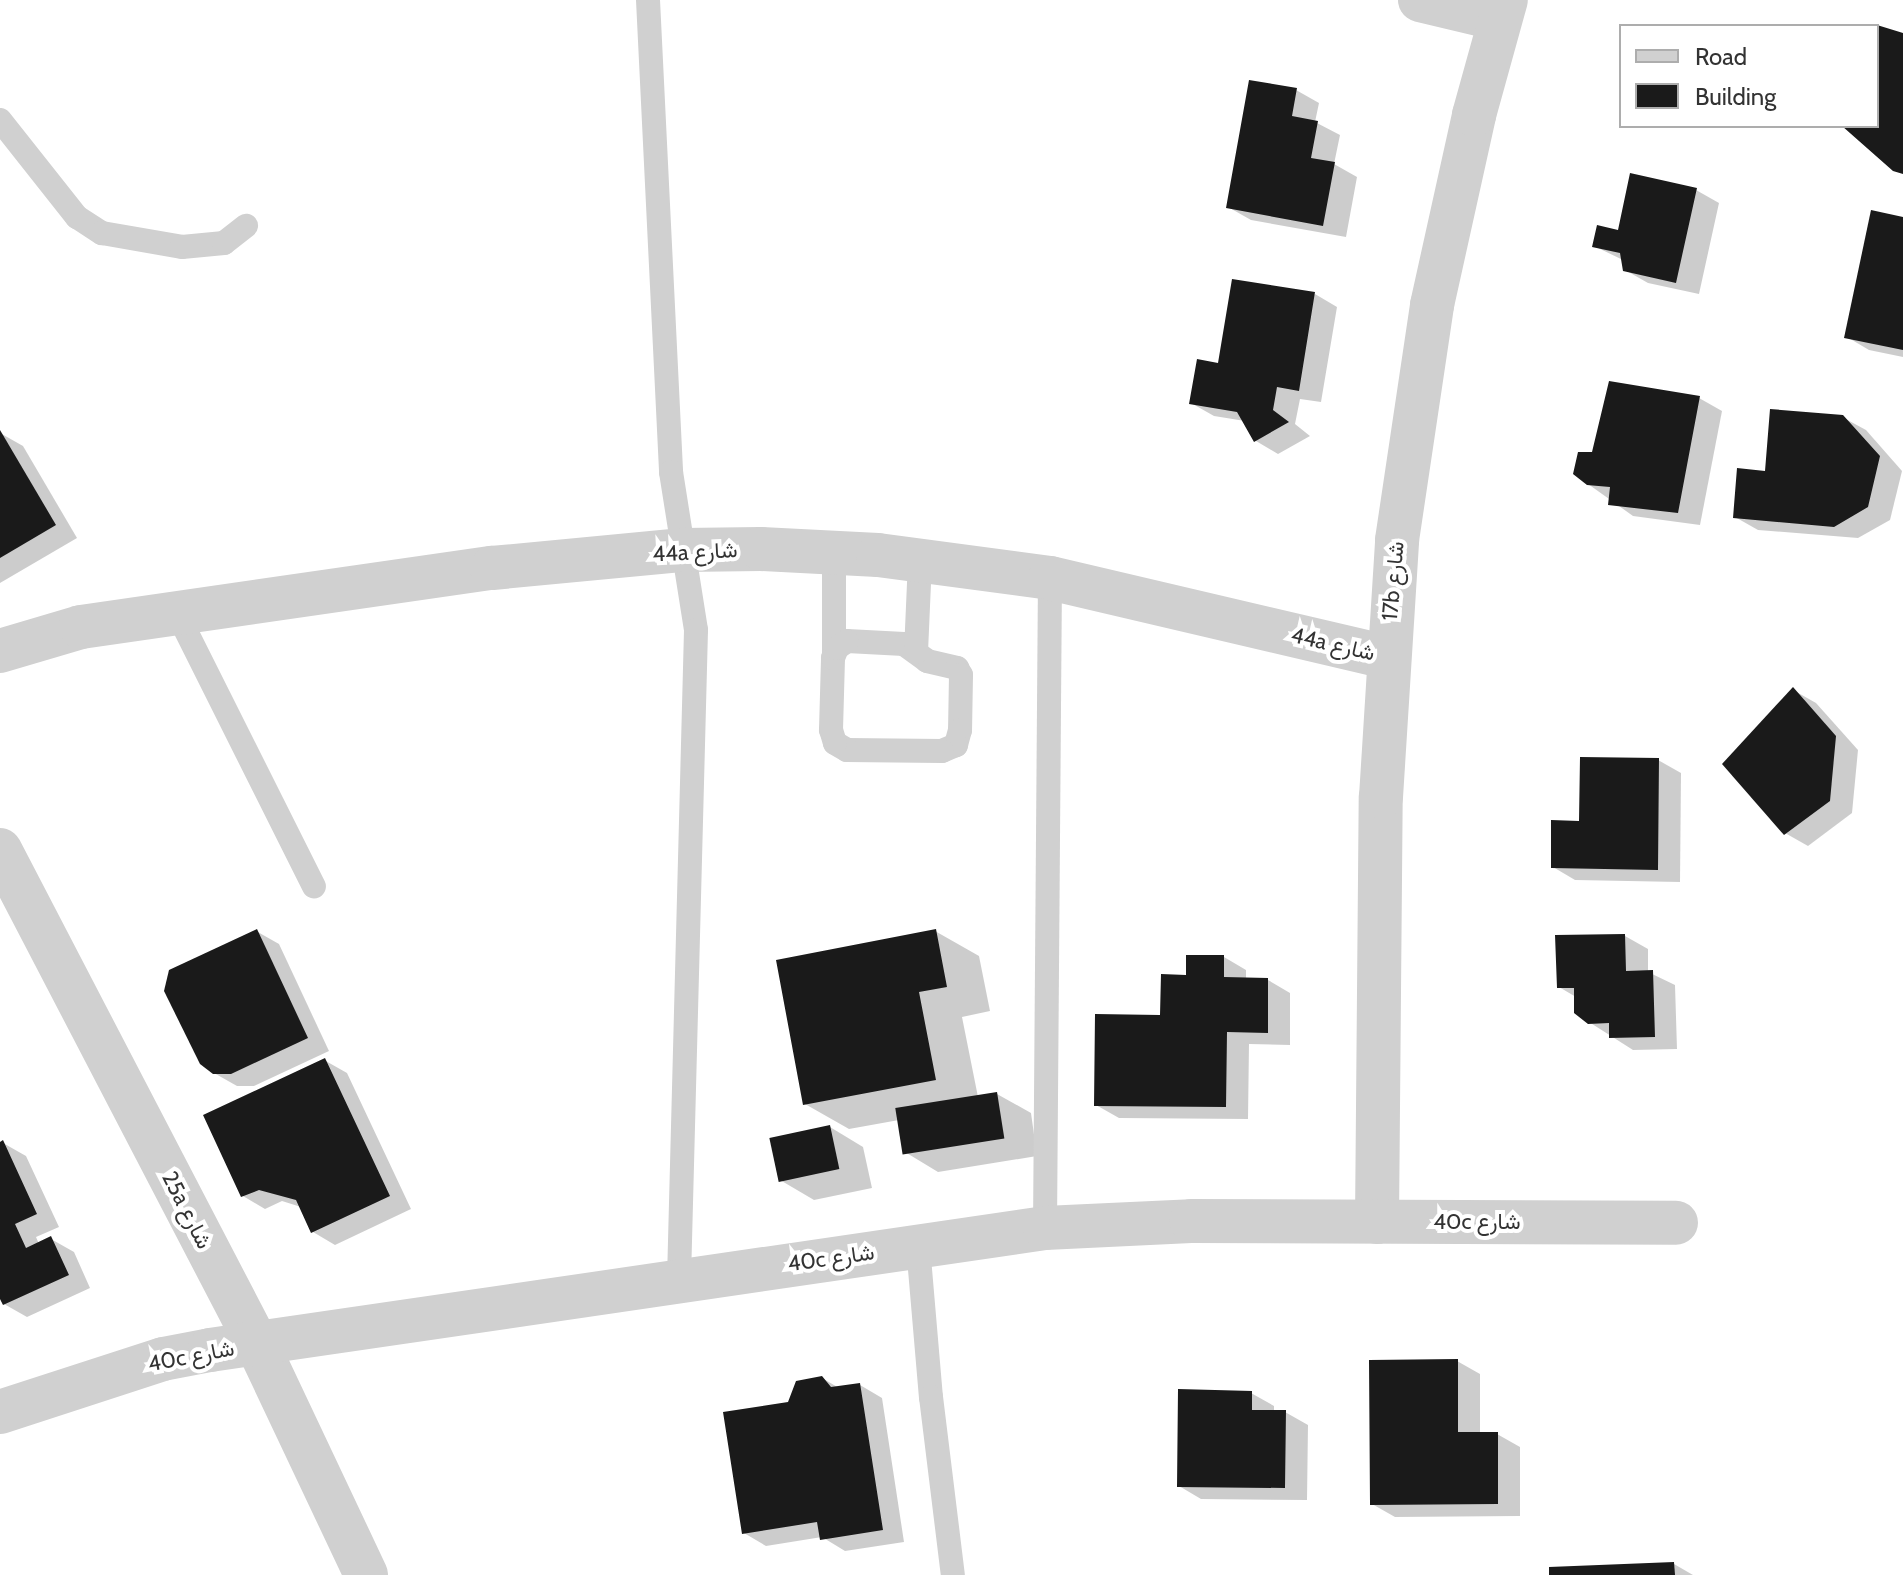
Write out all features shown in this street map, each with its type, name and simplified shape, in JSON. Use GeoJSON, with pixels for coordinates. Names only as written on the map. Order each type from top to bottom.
{"type":"FeatureCollection","features":[{"type":"Feature","properties":{"kind":"street"},"geometry":{"type":"LineString","coordinates":[[1420,0],[1503,10]]}},
{"type":"Feature","properties":{"kind":"street","name":"17b شارع"},"geometry":{"type":"LineString","coordinates":[[1377,1222],[1381,797],[1387,657],[1399,525],[1432,305],[1467,143],[1503,10]]}},
{"type":"Feature","properties":{"kind":"street","name":"44a شارع"},"geometry":{"type":"LineString","coordinates":[[0,651],[81,627],[176,611],[492,568],[683,550],[834,552],[1050,578],[1387,657]]}},
{"type":"Feature","properties":{"kind":"street","name":"25a شارع"},"geometry":{"type":"LineString","coordinates":[[0,850],[257,1344],[366,1575]]}},
{"type":"Feature","properties":{"kind":"street","name":"40c شارع"},"geometry":{"type":"LineString","coordinates":[[0,1412],[163,1359],[1045,1228],[1176,1221],[1676,1223]]}},
{"type":"Feature","properties":{"kind":"lane"},"geometry":{"type":"LineString","coordinates":[[648,0],[671,472],[696,630],[679,1280]]}},
{"type":"Feature","properties":{"kind":"lane"},"geometry":{"type":"LineString","coordinates":[[0,120],[77,217],[102,233],[182,247],[224,243],[246,226]]}},
{"type":"Feature","properties":{"kind":"lane"},"geometry":{"type":"LineString","coordinates":[[834,552],[831,730],[835,743],[847,750],[949,750],[959,738],[961,675],[951,664],[927,661],[904,644],[847,641],[834,653]]}},
{"type":"Feature","properties":{"kind":"lane"},"geometry":{"type":"LineString","coordinates":[[916,652],[920,560]]}},
{"type":"Feature","properties":{"kind":"lane"},"geometry":{"type":"LineString","coordinates":[[1045,1228],[1050,578]]}},
{"type":"Feature","properties":{"kind":"lane"},"geometry":{"type":"LineString","coordinates":[[176,611],[314,886]]}},
{"type":"Feature","properties":{"kind":"lane"},"geometry":{"type":"LineString","coordinates":[[918,1246],[931,1397],[953,1575]]}},
{"type":"Feature","properties":{"kind":"building"},"geometry":{"type":"Polygon","coordinates":[[[1879,26],[1903,33],[1903,174],[1893,171],[1844,128],[1879,128],[1879,26]]]}},
{"type":"Feature","properties":{"kind":"building"},"geometry":{"type":"Polygon","coordinates":[[[1249,80],[1297,88],[1292,116],[1318,121],[1311,158],[1335,162],[1323,226],[1226,208],[1249,80]]]}},
{"type":"Feature","properties":{"kind":"building"},"geometry":{"type":"Polygon","coordinates":[[[1630,173],[1697,188],[1676,283],[1623,271],[1620,253],[1592,247],[1597,225],[1618,230],[1630,173]]]}},
{"type":"Feature","properties":{"kind":"building"},"geometry":{"type":"Polygon","coordinates":[[[1871,210],[1903,217],[1903,350],[1844,338],[1871,210]]]}},
{"type":"Feature","properties":{"kind":"building"},"geometry":{"type":"Polygon","coordinates":[[[1232,279],[1315,292],[1299,391],[1277,387],[1273,410],[1289,422],[1254,442],[1237,412],[1189,404],[1197,359],[1218,363],[1232,279]]]}},
{"type":"Feature","properties":{"kind":"building"},"geometry":{"type":"Polygon","coordinates":[[[1609,381],[1700,396],[1678,513],[1608,505],[1610,487],[1587,485],[1573,474],[1578,452],[1592,452],[1609,381]]]}},
{"type":"Feature","properties":{"kind":"building"},"geometry":{"type":"Polygon","coordinates":[[[1770,409],[1843,415],[1880,456],[1868,507],[1834,527],[1733,518],[1737,468],[1765,471],[1770,409]]]}},
{"type":"Feature","properties":{"kind":"building"},"geometry":{"type":"Polygon","coordinates":[[[0,430],[56,525],[0,558],[0,430]]]}},
{"type":"Feature","properties":{"kind":"building"},"geometry":{"type":"Polygon","coordinates":[[[1793,687],[1836,736],[1830,801],[1784,835],[1722,764],[1793,687]]]}},
{"type":"Feature","properties":{"kind":"building"},"geometry":{"type":"Polygon","coordinates":[[[1580,757],[1659,758],[1658,870],[1551,868],[1551,820],[1579,821],[1580,757]]]}},
{"type":"Feature","properties":{"kind":"building"},"geometry":{"type":"Polygon","coordinates":[[[257,929],[308,1038],[231,1074],[213,1074],[200,1064],[164,991],[169,970],[257,929]]]}},
{"type":"Feature","properties":{"kind":"building"},"geometry":{"type":"Polygon","coordinates":[[[936,929],[947,987],[919,992],[936,1080],[803,1105],[776,960],[936,929]]]}},
{"type":"Feature","properties":{"kind":"building"},"geometry":{"type":"Polygon","coordinates":[[[1625,934],[1626,971],[1653,970],[1655,1037],[1609,1038],[1609,1023],[1588,1024],[1574,1013],[1574,988],[1557,988],[1555,935],[1625,934]]]}},
{"type":"Feature","properties":{"kind":"building"},"geometry":{"type":"Polygon","coordinates":[[[1186,955],[1224,955],[1224,977],[1268,978],[1268,1033],[1227,1032],[1226,1107],[1094,1106],[1095,1014],[1160,1015],[1161,974],[1186,975],[1186,955]]]}},
{"type":"Feature","properties":{"kind":"building"},"geometry":{"type":"Polygon","coordinates":[[[325,1058],[390,1196],[311,1233],[296,1200],[259,1190],[241,1197],[203,1115],[325,1058]]]}},
{"type":"Feature","properties":{"kind":"building"},"geometry":{"type":"Polygon","coordinates":[[[997,1092],[1004,1138],[903,1155],[895,1108],[997,1092]]]}},
{"type":"Feature","properties":{"kind":"building"},"geometry":{"type":"Polygon","coordinates":[[[830,1125],[839,1169],[779,1182],[769,1138],[830,1125]]]}},
{"type":"Feature","properties":{"kind":"building"},"geometry":{"type":"Polygon","coordinates":[[[3,1140],[37,1214],[15,1224],[26,1248],[51,1236],[69,1275],[3,1305],[0,1299],[0,1142],[3,1140]]]}},
{"type":"Feature","properties":{"kind":"building"},"geometry":{"type":"Polygon","coordinates":[[[1458,1359],[1458,1432],[1498,1432],[1498,1504],[1370,1505],[1369,1360],[1458,1359]]]}},
{"type":"Feature","properties":{"kind":"building"},"geometry":{"type":"Polygon","coordinates":[[[822,1376],[831,1387],[860,1383],[883,1530],[820,1540],[817,1522],[742,1534],[723,1412],[788,1402],[796,1381],[822,1376]]]}},
{"type":"Feature","properties":{"kind":"building"},"geometry":{"type":"Polygon","coordinates":[[[1178,1389],[1252,1391],[1252,1410],[1286,1410],[1285,1488],[1177,1487],[1178,1389]]]}},
{"type":"Feature","properties":{"kind":"building"},"geometry":{"type":"Polygon","coordinates":[[[1674,1562],[1675,1575],[1549,1575],[1549,1567],[1674,1562]]]}}]}
